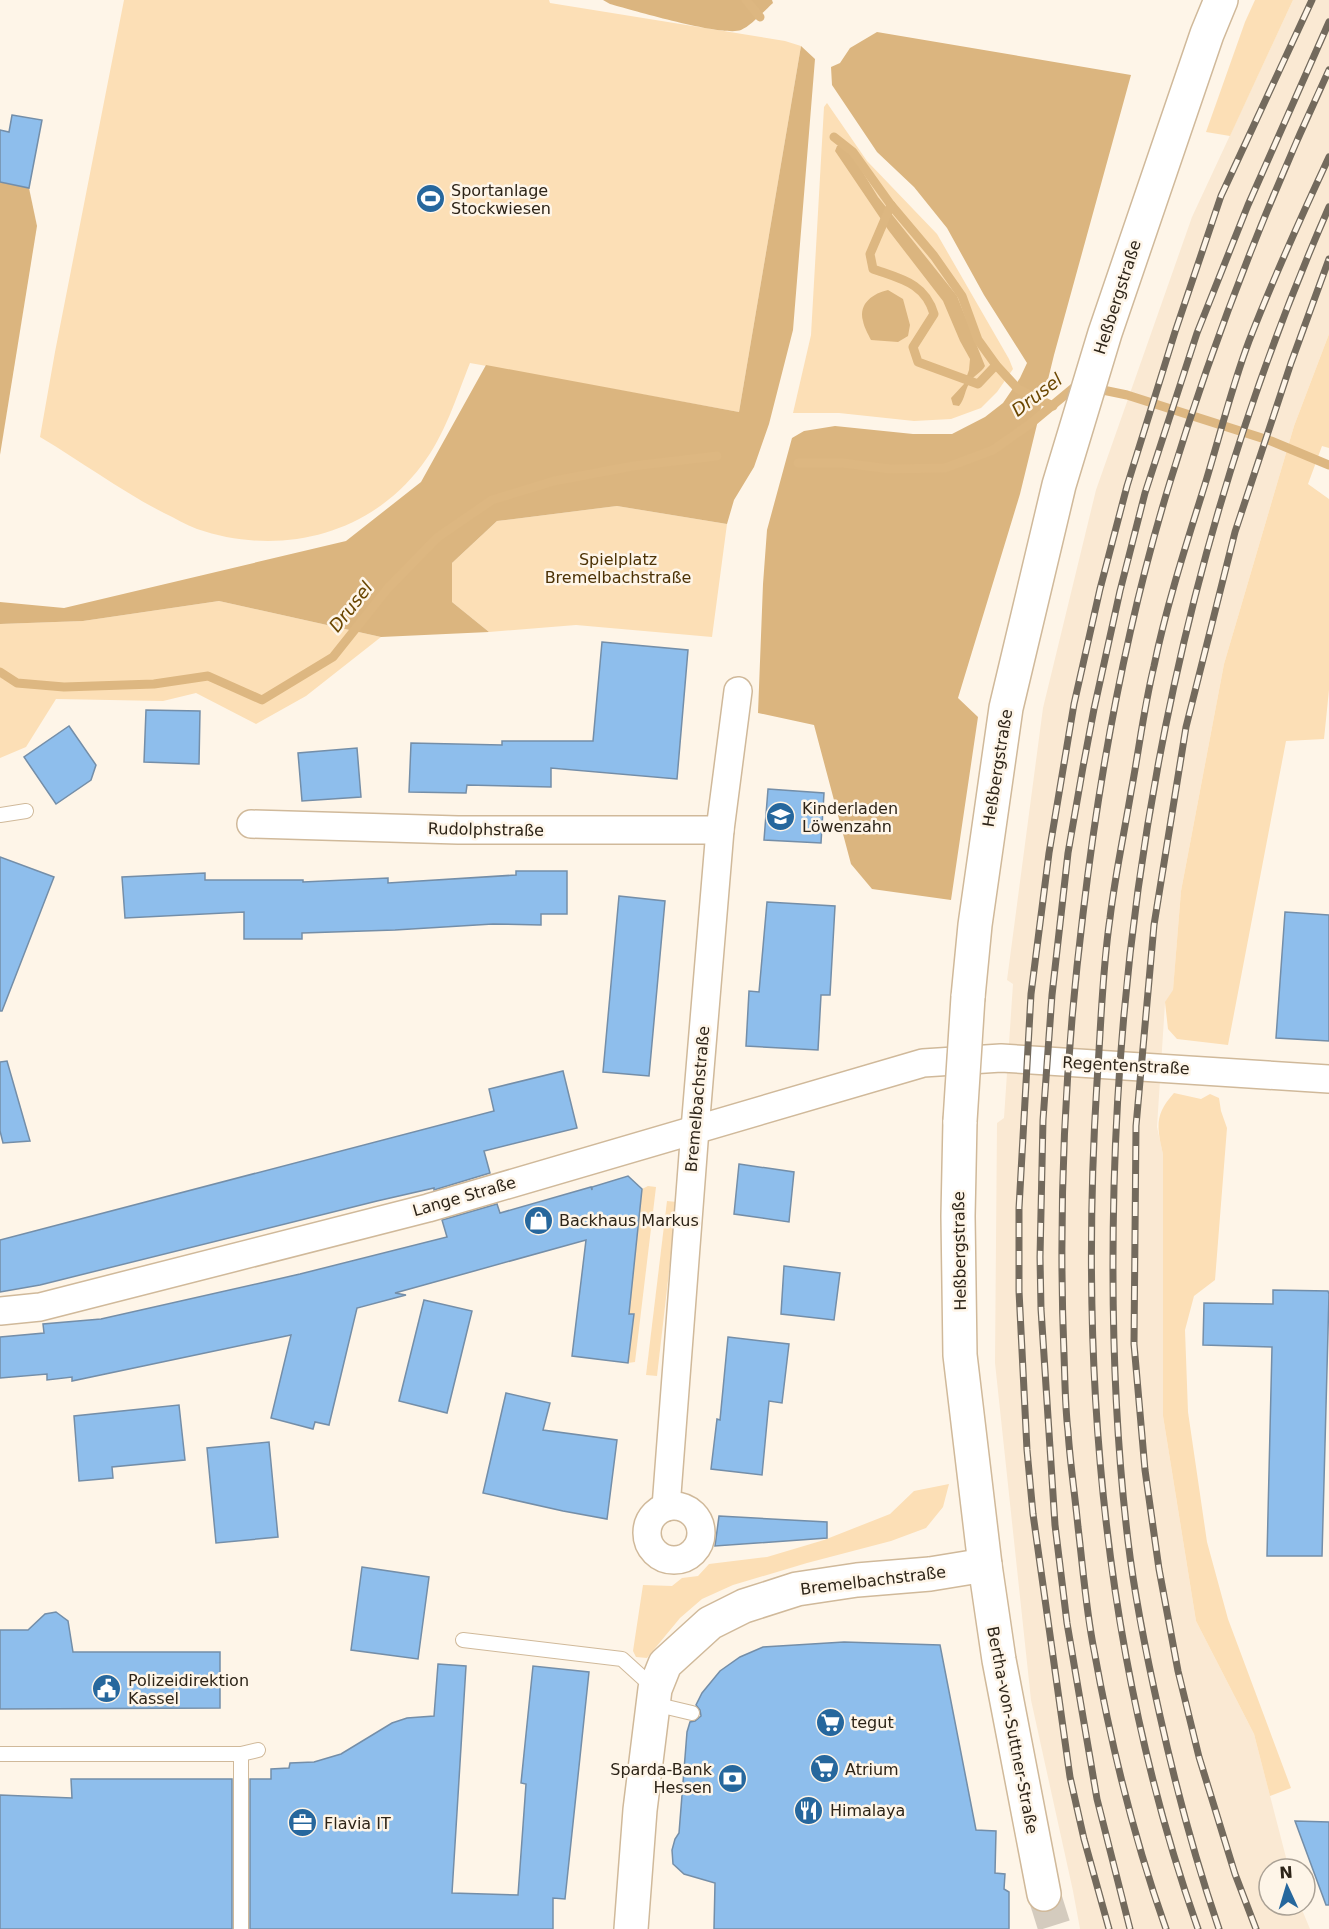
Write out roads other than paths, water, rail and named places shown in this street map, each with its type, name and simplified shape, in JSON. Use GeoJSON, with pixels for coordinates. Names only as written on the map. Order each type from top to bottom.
{"type":"FeatureCollection","features":[{"type":"Feature","properties":{"kind":"main road","name":"Heßbergstraße"},"geometry":{"type":"LineString","coordinates":[[985,1565],[960,1355],[958,1216],[960,1121],[976,913],[1006,708],[1059,485],[1105,333],[1207,34],[1221,0]]}},
{"type":"Feature","properties":{"kind":"main road","name":"Bremelbachstraße"},"geometry":{"type":"LineString","coordinates":[[631,1929],[640,1810],[655,1696],[665,1664],[682,1646],[710,1623],[744,1606],[797,1589],[857,1580],[930,1574],[985,1565]]}},
{"type":"Feature","properties":{"kind":"main road","name":"Bertha-von-Suttner-Straße"},"geometry":{"type":"LineString","coordinates":[[985,1565],[999,1660],[1044,1894]]}},
{"type":"Feature","properties":{"kind":"street","name":"Bremelbachstraße"},"geometry":{"type":"LineString","coordinates":[[666,1507],[720,830],[738,691]]}},
{"type":"Feature","properties":{"kind":"street","name":"Rudolphstraße"},"geometry":{"type":"LineString","coordinates":[[251,824],[458,830],[720,830]]}},
{"type":"Feature","properties":{"kind":"street","name":"Regentenstraße"},"geometry":{"type":"LineString","coordinates":[[923,1063],[1001,1058],[1329,1079]]}},
{"type":"Feature","properties":{"kind":"street","name":"Lange Straße"},"geometry":{"type":"LineString","coordinates":[[0,1311],[40,1307],[428,1208],[923,1063]]}},
{"type":"Feature","properties":{"kind":"lane"},"geometry":{"type":"LineString","coordinates":[[0,815],[26,811]]}},
{"type":"Feature","properties":{"kind":"lane"},"geometry":{"type":"LineString","coordinates":[[463,1640],[622,1659],[655,1696],[692,1713]]}},
{"type":"Feature","properties":{"kind":"lane"},"geometry":{"type":"LineString","coordinates":[[0,1754],[241,1754],[258,1750]]}},
{"type":"Feature","properties":{"kind":"lane"},"geometry":{"type":"LineString","coordinates":[[241,1754],[241,1929]]}},
{"type":"Feature","properties":{"kind":"waterway"},"geometry":{"type":"LineString","coordinates":[[746,0],[760,17]]}},
{"type":"Feature","properties":{"kind":"waterway"},"geometry":{"type":"LineString","coordinates":[[834,137],[853,152],[891,205],[934,256],[962,296],[978,340],[996,365],[1018,389],[1053,406]]}},
{"type":"Feature","properties":{"kind":"waterway"},"geometry":{"type":"LineString","coordinates":[[891,205],[870,254],[873,269],[911,284],[925,295],[930,304],[934,314],[913,347],[918,362],[978,384],[996,365]]}},
{"type":"Feature","properties":{"kind":"waterway","name":"Drusel"},"geometry":{"type":"LineString","coordinates":[[798,463],[843,463],[890,469],[945,468],[993,450],[1030,424],[1077,385],[1079,386]]}},
{"type":"Feature","properties":{"kind":"waterway","name":"Drusel"},"geometry":{"type":"LineString","coordinates":[[1093,388],[1127,395],[1271,441],[1329,465]]}},
{"type":"Feature","properties":{"kind":"waterway","name":"Drusel"},"geometry":{"type":"LineString","coordinates":[[0,672],[17,683],[64,687],[154,684],[208,676],[262,700],[333,657],[388,588],[438,537],[492,500],[554,481],[633,466],[717,456]]}},
{"type":"Feature","properties":{"kind":"tunnel"},"geometry":{"type":"LineString","coordinates":[[1044,1894],[1055,1929]]}},
{"type":"Feature","properties":{"kind":"railway"},"geometry":{"type":"LineString","coordinates":[[1109,1929],[1084,1839],[1070,1777],[1033,1514],[1027,1450],[1019,1291],[1019,1208],[1031,994],[1049,853],[1074,704],[1100,589],[1127,486],[1175,332],[1221,196],[1312,0]]}},
{"type":"Feature","properties":{"kind":"railway"},"geometry":{"type":"LineString","coordinates":[[1130,1929],[1097,1799],[1067,1623],[1055,1525],[1041,1309],[1040,1257],[1043,1120],[1052,995],[1068,853],[1083,767],[1120,591],[1145,493],[1197,333],[1248,205],[1329,22]]}},
{"type":"Feature","properties":{"kind":"railway"},"geometry":{"type":"LineString","coordinates":[[1166,1929],[1134,1826],[1116,1756],[1091,1635],[1087,1604],[1065,1393],[1062,1244],[1067,1079],[1077,969],[1098,805],[1117,696],[1141,588],[1170,482],[1204,377],[1242,273],[1329,70]]}},
{"type":"Feature","properties":{"kind":"railway"},"geometry":{"type":"LineString","coordinates":[[1198,1929],[1165,1826],[1139,1722],[1119,1617],[1105,1511],[1096,1404],[1092,1297],[1092,1189],[1103,979],[1114,886],[1144,713],[1171,596],[1243,358],[1277,271],[1329,157]]}},
{"type":"Feature","properties":{"kind":"railway"},"geometry":{"type":"LineString","coordinates":[[1219,1929],[1194,1850],[1166,1743],[1150,1672],[1128,1541],[1119,1453],[1113,1320],[1114,1187],[1120,1061],[1132,935],[1150,810],[1174,686],[1204,564],[1239,443],[1281,324],[1329,207]]}},
{"type":"Feature","properties":{"kind":"railway"},"geometry":{"type":"LineString","coordinates":[[1256,1929],[1235,1874],[1199,1757],[1178,1671],[1159,1569],[1145,1470],[1134,1344],[1136,1126],[1154,925],[1186,727],[1235,532],[1291,363],[1329,259]]}},
{"type":"Feature","properties":{"kind":"place","name":"Sportanlage Stockwiesen"},"geometry":{"type":"Point","coordinates":[430,199]}},
{"type":"Feature","properties":{"kind":"place","name":"Kinderladen Löwenzahn"},"geometry":{"type":"Point","coordinates":[781,817]}},
{"type":"Feature","properties":{"kind":"place","name":"Backhaus Markus"},"geometry":{"type":"Point","coordinates":[538,1220]}},
{"type":"Feature","properties":{"kind":"place","name":"Polizeidirektion Kassel"},"geometry":{"type":"Point","coordinates":[107,1689]}},
{"type":"Feature","properties":{"kind":"place","name":"tegut"},"geometry":{"type":"Point","coordinates":[830,1722]}},
{"type":"Feature","properties":{"kind":"place","name":"Atrium"},"geometry":{"type":"Point","coordinates":[824,1769]}},
{"type":"Feature","properties":{"kind":"place","name":"Sparda-Bank Hessen"},"geometry":{"type":"Point","coordinates":[733,1778]}},
{"type":"Feature","properties":{"kind":"place","name":"Himalaya"},"geometry":{"type":"Point","coordinates":[809,1810]}},
{"type":"Feature","properties":{"kind":"place","name":"Flavia IT"},"geometry":{"type":"Point","coordinates":[303,1823]}},
{"type":"Feature","properties":{"kind":"park label","name":"Spielplatz Bremelbachstraße"},"geometry":{"type":"Point","coordinates":[618,568]}}]}
